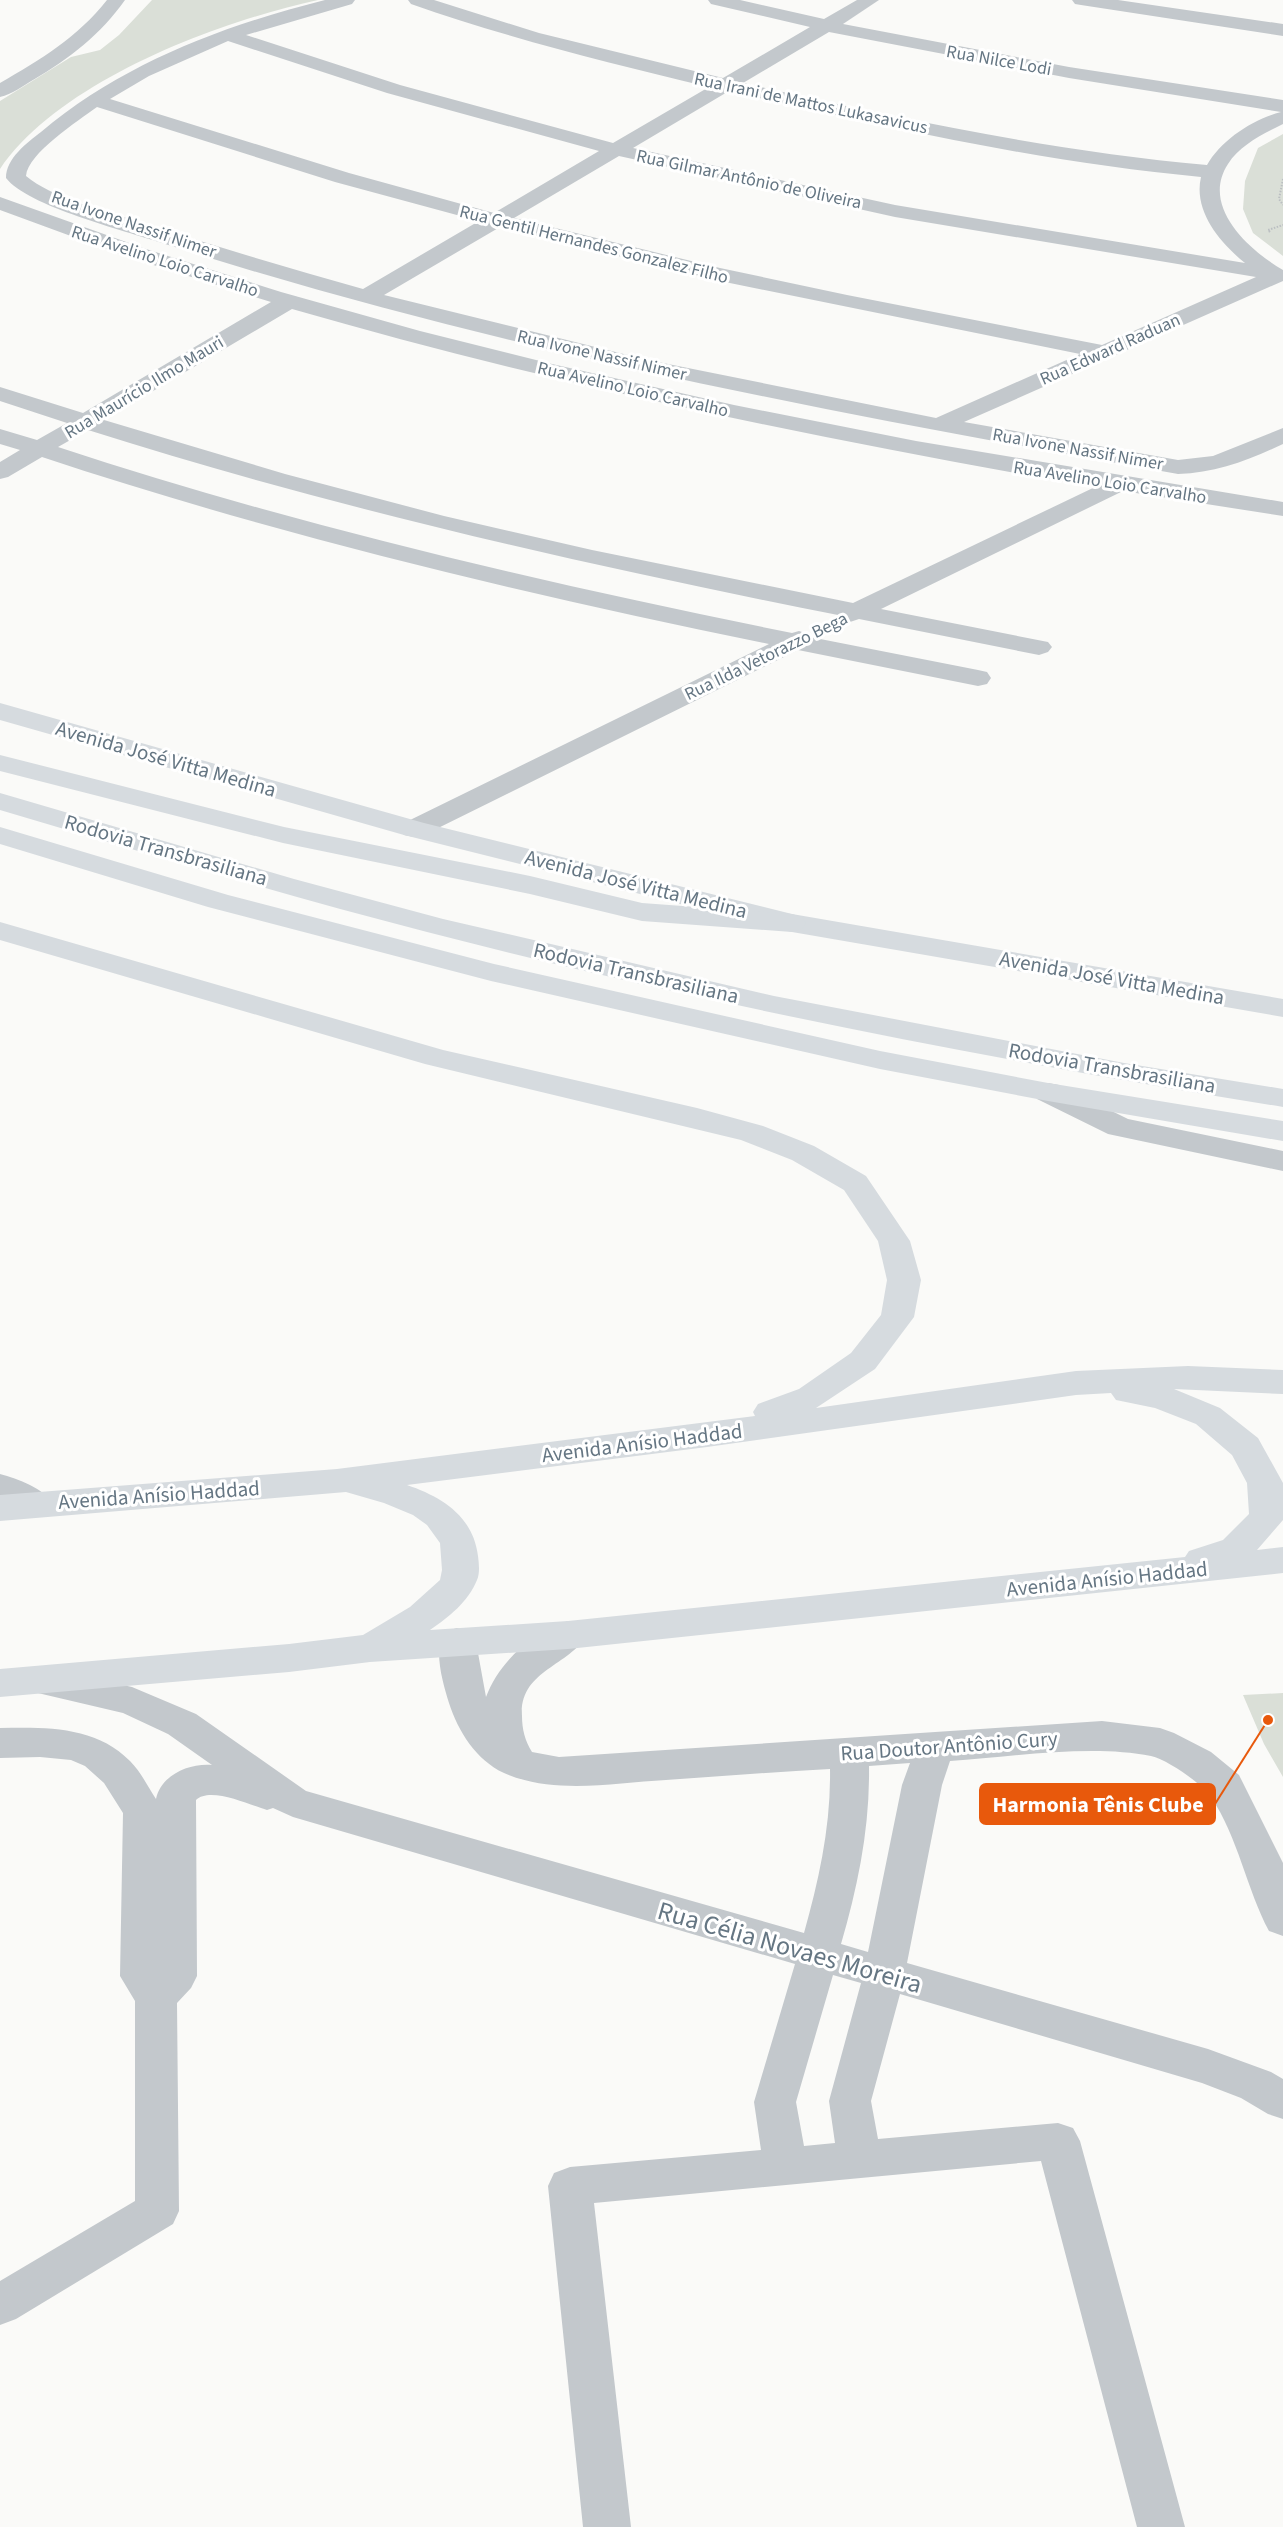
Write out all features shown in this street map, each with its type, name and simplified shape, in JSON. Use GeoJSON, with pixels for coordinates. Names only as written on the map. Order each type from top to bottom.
{"type":"FeatureCollection","features":[{"type":"Feature","properties":{"kind":"main road","name":"Avenida José Vitta Medina"},"geometry":{"type":"LineString","coordinates":[[0,711],[414,829],[792,922],[1283,1008]]}},
{"type":"Feature","properties":{"kind":"main road"},"geometry":{"type":"LineString","coordinates":[[0,764],[283,835],[530,885],[642,912],[792,922]]}},
{"type":"Feature","properties":{"kind":"main road","name":"Rodovia Transbrasiliana"},"geometry":{"type":"LineString","coordinates":[[0,801],[306,891],[437,926],[774,1005],[1112,1070],[1283,1098]]}},
{"type":"Feature","properties":{"kind":"main road","name":"Rodovia Transbrasiliana"},"geometry":{"type":"LineString","coordinates":[[0,835],[218,901],[491,972],[880,1060],[1048,1092],[1283,1131]]}},
{"type":"Feature","properties":{"kind":"main road"},"geometry":{"type":"LineString","coordinates":[[0,931],[436,1058],[686,1115],[752,1133],[803,1154],[855,1183],[894,1241],[904,1280],[897,1317],[863,1361],[811,1397],[707,1435]]}},
{"type":"Feature","properties":{"kind":"main road","name":"Avenida Anísio Haddad"},"geometry":{"type":"LineString","coordinates":[[0,1508],[337,1481],[707,1435],[1076,1383],[1188,1377],[1283,1382]]}},
{"type":"Feature","properties":{"kind":"main road"},"geometry":{"type":"LineString","coordinates":[[1076,1383],[1161,1397],[1208,1416],[1246,1447],[1265,1483],[1267,1517],[1236,1549],[1164,1573]]}},
{"type":"Feature","properties":{"kind":"main road"},"geometry":{"type":"LineString","coordinates":[[337,1481],[374,1487],[426,1505],[439,1515],[453,1532],[461,1552],[457,1642]]}},
{"type":"Feature","properties":{"kind":"main road","name":"Avenida Anísio Haddad"},"geometry":{"type":"LineString","coordinates":[[19,1682],[289,1658],[370,1648],[568,1635],[1283,1560]]}},
{"type":"Feature","properties":{"kind":"main road"},"geometry":{"type":"LineString","coordinates":[[370,1648],[395,1635],[439,1605],[459,1579]]}},
{"type":"Feature","properties":{"kind":"street"},"geometry":{"type":"LineString","coordinates":[[94,100],[143,72],[230,36],[279,18],[346,0]]}},
{"type":"Feature","properties":{"kind":"street","name":"Rua Irani de Mattos Lukasavicus"},"geometry":{"type":"LineString","coordinates":[[417,0],[541,40],[861,116],[1117,161],[1212,172]]}},
{"type":"Feature","properties":{"kind":"street","name":"Rua Nilce Lodi"},"geometry":{"type":"LineString","coordinates":[[717,0],[827,26],[1043,68],[1283,106]]}},
{"type":"Feature","properties":{"kind":"street"},"geometry":{"type":"LineString","coordinates":[[367,296],[870,0]]}},
{"type":"Feature","properties":{"kind":"street"},"geometry":{"type":"LineString","coordinates":[[1081,0],[1283,30]]}},
{"type":"Feature","properties":{"kind":"street"},"geometry":{"type":"LineString","coordinates":[[0,91],[54,58],[90,29],[117,2]]}},
{"type":"Feature","properties":{"kind":"street"},"geometry":{"type":"LineString","coordinates":[[1245,25],[1257,8]]}},
{"type":"Feature","properties":{"kind":"street","name":"Rua Gilmar Antônio de Oliveira"},"geometry":{"type":"LineString","coordinates":[[230,36],[382,86],[615,150],[895,211],[1281,276]]}},
{"type":"Feature","properties":{"kind":"street","name":"Rua Ivone Nassif Nimer"},"geometry":{"type":"LineString","coordinates":[[94,100],[32,150],[17,167],[16,178],[25,186],[131,225],[245,262],[367,296],[628,362],[810,400],[1178,467],[1204,466],[1228,461],[1283,435]]}},
{"type":"Feature","properties":{"kind":"street","name":"Rua Gentil Hernandes Gonzalez Filho"},"geometry":{"type":"LineString","coordinates":[[94,100],[326,174],[495,220],[803,293],[1103,352]]}},
{"type":"Feature","properties":{"kind":"street"},"geometry":{"type":"LineString","coordinates":[[1281,276],[1254,261],[1221,227],[1209,199],[1212,172],[1230,147],[1261,126],[1283,117]]}},
{"type":"Feature","properties":{"kind":"street","name":"Rua Avelino Loio Carvalho"},"geometry":{"type":"LineString","coordinates":[[0,203],[134,252],[289,302],[494,357],[721,410],[956,456],[1119,484],[1283,508]]}},
{"type":"Feature","properties":{"kind":"street","name":"Rua Edward Raduan"},"geometry":{"type":"LineString","coordinates":[[941,424],[1281,276]]}},
{"type":"Feature","properties":{"kind":"street","name":"Rua Maurício Ilmo Mauri"},"geometry":{"type":"LineString","coordinates":[[0,472],[289,302]]}},
{"type":"Feature","properties":{"kind":"street"},"geometry":{"type":"LineString","coordinates":[[0,394],[256,474],[443,523],[643,569],[1039,647]]}},
{"type":"Feature","properties":{"kind":"street"},"geometry":{"type":"LineString","coordinates":[[0,436],[214,503],[360,543],[580,596],[794,642],[978,678]]}},
{"type":"Feature","properties":{"kind":"street","name":"Rua Ilda Vetorazzo Bega"},"geometry":{"type":"LineString","coordinates":[[414,829],[1119,484]]}},
{"type":"Feature","properties":{"kind":"street"},"geometry":{"type":"LineString","coordinates":[[1048,1092],[1119,1127],[1283,1161]]}},
{"type":"Feature","properties":{"kind":"street"},"geometry":{"type":"LineString","coordinates":[[0,1486],[36,1504]]}},
{"type":"Feature","properties":{"kind":"street"},"geometry":{"type":"LineString","coordinates":[[515,1761],[503,1727],[502,1703],[511,1680],[529,1662],[568,1635]]}},
{"type":"Feature","properties":{"kind":"street"},"geometry":{"type":"LineString","coordinates":[[457,1642],[464,1692],[471,1717],[485,1739],[515,1761]]}},
{"type":"Feature","properties":{"kind":"street","name":"Rua Célia Novaes Moreira"},"geometry":{"type":"LineString","coordinates":[[19,1682],[132,1701],[182,1724],[293,1802]]}},
{"type":"Feature","properties":{"kind":"street","name":"Rua Doutor Antônio Cury"},"geometry":{"type":"LineString","coordinates":[[515,1761],[559,1772],[1102,1736],[1160,1743],[1197,1762],[1225,1786],[1264,1865],[1282,1913]]}},
{"type":"Feature","properties":{"kind":"street"},"geometry":{"type":"LineString","coordinates":[[0,1743],[40,1742],[76,1746],[99,1756],[159,1810],[159,1897],[141,1976],[156,1998],[157,2211],[0,2305]]}},
{"type":"Feature","properties":{"kind":"street"},"geometry":{"type":"LineString","coordinates":[[859,2159],[850,2101],[884,1975],[922,1785],[935,1746]]}},
{"type":"Feature","properties":{"kind":"street"},"geometry":{"type":"LineString","coordinates":[[786,2166],[775,2102],[837,1889],[850,1800],[849,1753]]}},
{"type":"Feature","properties":{"kind":"street","name":"Rua Célia Novaes Moreira"},"geometry":{"type":"LineString","coordinates":[[159,1810],[176,1796],[181,1787],[202,1779],[214,1779],[884,1975],[1208,2067],[1256,2085],[1283,2101]]}},
{"type":"Feature","properties":{"kind":"street"},"geometry":{"type":"LineString","coordinates":[[607,2527],[570,2186],[1058,2141],[1161,2527]]}},
{"type":"Feature","properties":{"kind":"path"},"geometry":{"type":"LineString","coordinates":[[1283,178],[1279,199],[1283,205]]}},
{"type":"Feature","properties":{"kind":"shaded area"},"geometry":{"type":"Polygon","coordinates":[[[152,0],[318,0],[234,23],[189,40],[100,83],[61,109],[27,137],[0,169],[0,101],[71,57],[100,50],[119,35],[152,0]]]}},
{"type":"Feature","properties":{"kind":"shaded area"},"geometry":{"type":"Polygon","coordinates":[[[1283,134],[1283,256],[1253,233],[1243,209],[1245,181],[1258,148],[1283,134]]]}},
{"type":"Feature","properties":{"kind":"shaded area"},"geometry":{"type":"Polygon","coordinates":[[[1283,1693],[1283,1777],[1264,1744],[1243,1695],[1283,1693]]]}},
{"type":"Feature","properties":{"kind":"place","name":"Harmonia Tênis Clube"},"geometry":{"type":"Point","coordinates":[1268,1720]}}]}
